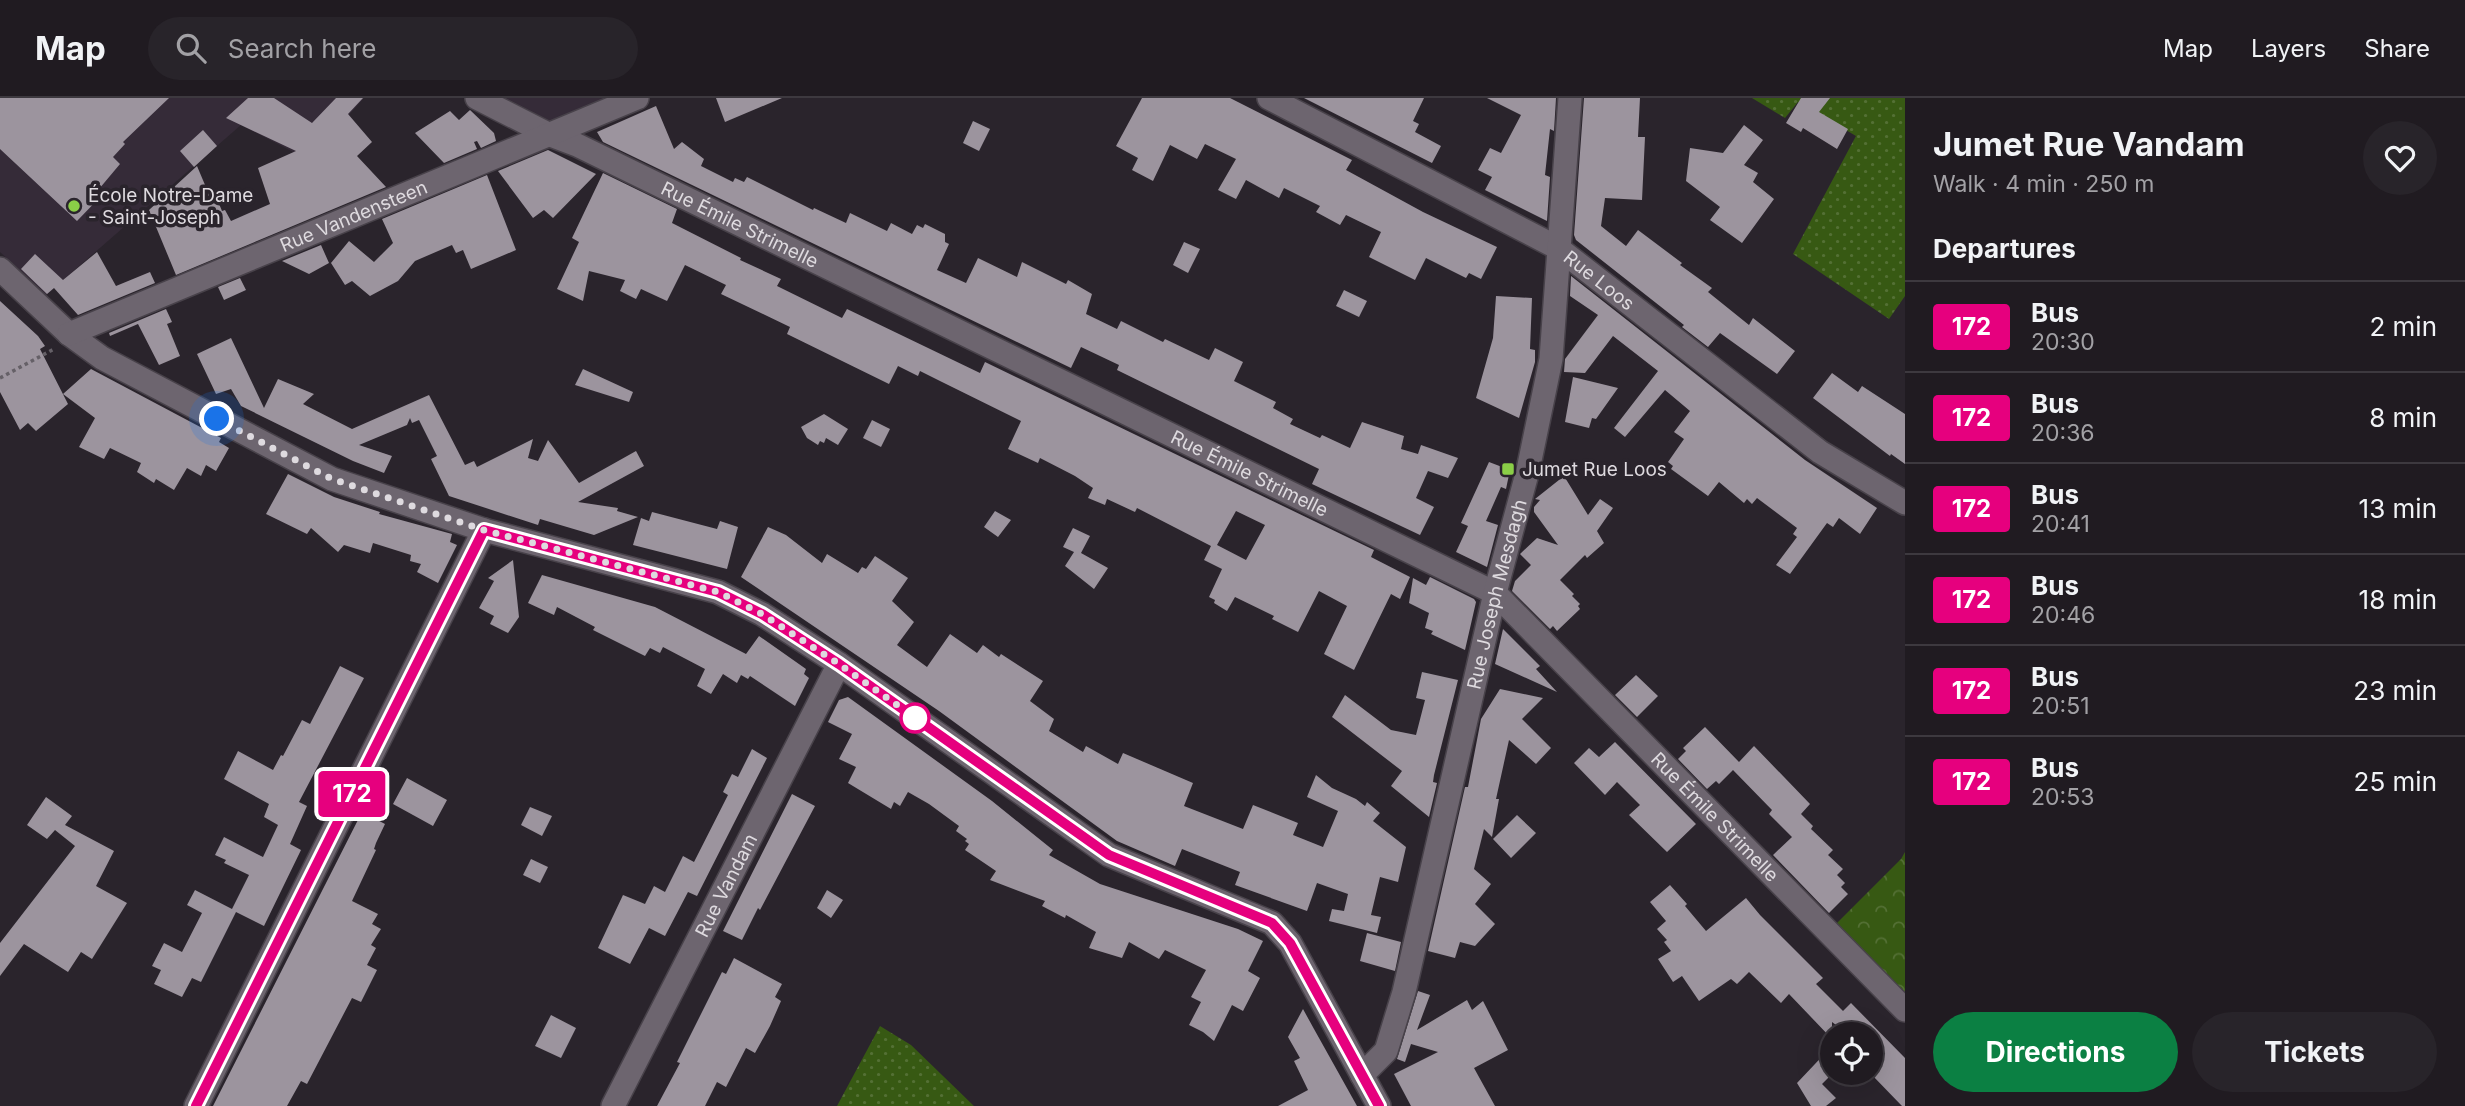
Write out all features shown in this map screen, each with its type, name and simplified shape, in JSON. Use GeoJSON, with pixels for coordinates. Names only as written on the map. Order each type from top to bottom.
{"type":"FeatureCollection","features":[{"type":"Feature","properties":{"kind":"street","name":"Rue Émile Strimelle"},"geometry":{"type":"LineString","coordinates":[[477,98],[1496,593],[1905,1010]]}},
{"type":"Feature","properties":{"kind":"street","name":"Rue Vandensteen"},"geometry":{"type":"LineString","coordinates":[[69,334],[637,98]]}},
{"type":"Feature","properties":{"kind":"street","name":"Rue Loos"},"geometry":{"type":"LineString","coordinates":[[1269,98],[1558,248],[1820,452],[1905,503]]}},
{"type":"Feature","properties":{"kind":"street","name":"Rue Joseph Mesdagh"},"geometry":{"type":"LineString","coordinates":[[1362,1075],[1386,1051],[1404,992],[1496,593],[1528,470],[1551,359],[1570,98]]}},
{"type":"Feature","properties":{"kind":"street"},"geometry":{"type":"LineString","coordinates":[[0,269],[69,334],[102,358],[332,479],[484,530],[718,592],[762,614],[839,664],[1109,855],[1272,923],[1290,943],[1379,1106]]}},
{"type":"Feature","properties":{"kind":"street"},"geometry":{"type":"LineString","coordinates":[[196,1106],[484,530]]}},
{"type":"Feature","properties":{"kind":"street","name":"Rue Vandam"},"geometry":{"type":"LineString","coordinates":[[613,1106],[839,664]]}},
{"type":"Feature","properties":{"kind":"path"},"geometry":{"type":"LineString","coordinates":[[0,378],[56,348],[69,334]]}},
{"type":"Feature","properties":{"kind":"shaded area","name":"École Notre-Dame - Saint-Joseph"},"geometry":{"type":"Polygon","coordinates":[[[0,98],[364,98],[309,160],[241,125],[46,295],[0,252],[0,98]]]}},
{"type":"Feature","properties":{"kind":"shaded area"},"geometry":{"type":"Polygon","coordinates":[[[485,98],[637,98],[548,134],[485,98]]]}},
{"type":"Feature","properties":{"kind":"green space"},"geometry":{"type":"Polygon","coordinates":[[[1752,98],[1905,98],[1905,296],[1889,319],[1793,254],[1856,136],[1798,102],[1785,118],[1752,98]]]}},
{"type":"Feature","properties":{"kind":"green space"},"geometry":{"type":"Polygon","coordinates":[[[1905,852],[1905,1011],[1828,932],[1905,852]]]}},
{"type":"Feature","properties":{"kind":"green space"},"geometry":{"type":"Polygon","coordinates":[[[880,1026],[911,1045],[974,1106],[837,1106],[880,1026]]]}},
{"type":"Feature","properties":{"kind":"building"},"geometry":{"type":"Polygon","coordinates":[[[0,98],[169,98],[123,142],[125,144],[113,157],[120,164],[99,189],[104,193],[77,221],[0,149],[0,98]]]}},
{"type":"Feature","properties":{"kind":"building"},"geometry":{"type":"Polygon","coordinates":[[[248,98],[274,98],[312,123],[336,98],[363,98],[348,114],[372,142],[357,156],[386,187],[176,275],[149,210],[197,166],[208,192],[215,194],[222,211],[225,210],[231,221],[270,204],[258,168],[296,151],[226,118],[248,98]]]}},
{"type":"Feature","properties":{"kind":"building"},"geometry":{"type":"Polygon","coordinates":[[[716,98],[782,98],[725,122],[716,98]]]}},
{"type":"Feature","properties":{"kind":"building"},"geometry":{"type":"Polygon","coordinates":[[[1142,98],[1230,98],[1352,160],[1346,170],[1423,212],[1497,247],[1481,279],[1469,273],[1466,278],[1426,258],[1415,280],[1369,257],[1381,232],[1346,215],[1340,225],[1316,212],[1320,206],[1284,188],[1279,198],[1246,180],[1236,199],[1218,190],[1236,159],[1205,144],[1197,159],[1170,145],[1153,181],[1132,170],[1138,158],[1116,146],[1142,98]]]}},
{"type":"Feature","properties":{"kind":"building"},"geometry":{"type":"Polygon","coordinates":[[[1304,98],[1424,98],[1413,121],[1419,124],[1415,132],[1441,146],[1432,163],[1304,98]]]}},
{"type":"Feature","properties":{"kind":"building"},"geometry":{"type":"Polygon","coordinates":[[[1487,98],[1556,98],[1554,131],[1550,129],[1545,175],[1550,177],[1547,221],[1485,190],[1492,177],[1478,170],[1490,148],[1501,153],[1521,115],[1487,98]]]}},
{"type":"Feature","properties":{"kind":"building"},"geometry":{"type":"Polygon","coordinates":[[[1584,98],[1640,98],[1638,137],[1645,137],[1642,200],[1605,198],[1601,226],[1626,246],[1638,230],[1712,288],[1708,292],[1749,325],[1753,318],[1795,351],[1777,374],[1720,333],[1708,347],[1576,240],[1574,235],[1584,98]]]}},
{"type":"Feature","properties":{"kind":"building"},"geometry":{"type":"Polygon","coordinates":[[[1801,98],[1830,98],[1819,112],[1848,129],[1837,149],[1803,128],[1801,132],[1786,123],[1801,98]]]}},
{"type":"Feature","properties":{"kind":"building"},"geometry":{"type":"Polygon","coordinates":[[[656,106],[674,149],[682,142],[704,159],[701,166],[733,182],[735,178],[744,182],[747,177],[813,210],[814,208],[846,223],[850,213],[887,231],[891,223],[912,234],[917,225],[923,228],[925,224],[945,234],[945,242],[949,244],[937,270],[966,283],[978,258],[1017,277],[1022,262],[1066,284],[1068,280],[1092,294],[1086,314],[1117,329],[1121,321],[1163,342],[1165,339],[1209,360],[1215,348],[1243,362],[1234,381],[1276,402],[1273,408],[1293,419],[1290,424],[1320,438],[1322,435],[1350,448],[1362,422],[1404,436],[1401,449],[1418,454],[1421,445],[1458,458],[1448,478],[1428,471],[1416,498],[1434,507],[1420,535],[1312,484],[1319,469],[1117,370],[1119,365],[1081,347],[1071,368],[603,142],[597,132],[656,106]]]}},
{"type":"Feature","properties":{"kind":"building"},"geometry":{"type":"Polygon","coordinates":[[[470,110],[494,133],[496,141],[481,148],[477,141],[474,142],[477,149],[444,163],[415,133],[450,111],[459,120],[470,110]]]}},
{"type":"Feature","properties":{"kind":"building"},"geometry":{"type":"Polygon","coordinates":[[[973,121],[990,129],[979,151],[963,143],[973,121]]]}},
{"type":"Feature","properties":{"kind":"building"},"geometry":{"type":"Polygon","coordinates":[[[1744,125],[1763,140],[1744,165],[1758,173],[1753,182],[1774,199],[1742,243],[1710,220],[1720,207],[1686,181],[1690,148],[1723,153],[1744,125]]]}},
{"type":"Feature","properties":{"kind":"building"},"geometry":{"type":"Polygon","coordinates":[[[203,130],[217,146],[194,167],[180,151],[203,130]]]}},
{"type":"Feature","properties":{"kind":"building"},"geometry":{"type":"Polygon","coordinates":[[[548,150],[596,174],[553,218],[544,210],[533,218],[498,171],[548,150]]]}},
{"type":"Feature","properties":{"kind":"building"},"geometry":{"type":"Polygon","coordinates":[[[603,173],[677,209],[672,223],[781,279],[777,286],[842,318],[847,309],[980,373],[985,362],[1374,550],[1371,557],[1410,577],[1400,599],[1391,594],[1354,670],[1324,654],[1347,606],[1319,591],[1298,632],[1272,619],[1274,616],[1235,597],[1227,611],[1209,597],[1222,569],[1204,560],[1211,546],[1137,508],[1135,512],[1107,499],[1105,505],[1088,498],[1093,488],[1075,476],[1040,458],[1038,463],[1008,449],[1021,421],[920,371],[918,376],[898,366],[889,384],[787,334],[790,327],[721,294],[726,285],[685,265],[667,301],[641,289],[636,299],[620,291],[625,280],[589,271],[583,301],[557,289],[579,242],[572,238],[603,173]],[[1236,511],[1217,545],[1246,560],[1265,525],[1236,511]]]}},
{"type":"Feature","properties":{"kind":"building"},"geometry":{"type":"Polygon","coordinates":[[[487,175],[516,250],[471,269],[463,250],[456,253],[452,245],[415,261],[398,281],[370,296],[352,281],[345,285],[331,263],[349,241],[374,262],[393,243],[382,219],[487,175]]]}},
{"type":"Feature","properties":{"kind":"building"},"geometry":{"type":"Polygon","coordinates":[[[1184,242],[1200,249],[1188,273],[1173,265],[1184,242]]]}},
{"type":"Feature","properties":{"kind":"building"},"geometry":{"type":"Polygon","coordinates":[[[321,245],[329,263],[309,274],[282,261],[321,245]]]}},
{"type":"Feature","properties":{"kind":"building"},"geometry":{"type":"Polygon","coordinates":[[[97,252],[116,286],[150,272],[155,283],[78,315],[54,288],[47,294],[21,269],[35,254],[63,280],[97,252]]]}},
{"type":"Feature","properties":{"kind":"building"},"geometry":{"type":"Polygon","coordinates":[[[1571,276],[1805,460],[1877,508],[1860,534],[1839,518],[1833,527],[1827,523],[1790,574],[1776,565],[1797,537],[1793,534],[1797,528],[1757,498],[1752,504],[1747,499],[1744,503],[1719,482],[1708,496],[1671,469],[1673,466],[1668,462],[1684,439],[1674,432],[1690,411],[1665,390],[1625,437],[1614,428],[1658,371],[1613,336],[1585,373],[1564,372],[1565,359],[1598,315],[1570,296],[1571,276]]]}},
{"type":"Feature","properties":{"kind":"building"},"geometry":{"type":"Polygon","coordinates":[[[240,278],[246,290],[224,300],[218,287],[240,278]]]}},
{"type":"Feature","properties":{"kind":"building"},"geometry":{"type":"Polygon","coordinates":[[[1344,290],[1367,301],[1359,317],[1336,306],[1344,290]]]}},
{"type":"Feature","properties":{"kind":"building"},"geometry":{"type":"Polygon","coordinates":[[[1496,296],[1532,298],[1530,349],[1535,350],[1535,362],[1519,418],[1476,398],[1493,338],[1496,296]]]}},
{"type":"Feature","properties":{"kind":"building"},"geometry":{"type":"Polygon","coordinates":[[[0,301],[38,336],[45,346],[40,349],[68,404],[36,431],[28,423],[20,430],[0,392],[0,301]]]}},
{"type":"Feature","properties":{"kind":"building"},"geometry":{"type":"Polygon","coordinates":[[[166,309],[172,322],[167,324],[180,356],[159,365],[138,324],[110,336],[109,333],[166,309]]]}},
{"type":"Feature","properties":{"kind":"building"},"geometry":{"type":"Polygon","coordinates":[[[231,338],[264,408],[278,379],[314,394],[303,404],[352,429],[429,395],[465,465],[474,461],[477,467],[533,439],[528,458],[538,461],[548,440],[579,483],[636,451],[644,466],[578,502],[618,508],[617,511],[638,517],[594,535],[540,519],[538,525],[449,496],[431,459],[437,456],[419,420],[412,423],[410,418],[407,425],[359,445],[392,456],[384,473],[353,461],[241,406],[231,389],[216,394],[197,354],[231,338]]]}},
{"type":"Feature","properties":{"kind":"building"},"geometry":{"type":"Polygon","coordinates":[[[91,369],[221,438],[219,442],[229,448],[216,471],[206,465],[201,476],[187,468],[174,490],[156,479],[154,483],[137,472],[141,463],[110,448],[104,459],[79,447],[95,418],[63,394],[91,369]]]}},
{"type":"Feature","properties":{"kind":"building"},"geometry":{"type":"Polygon","coordinates":[[[583,369],[633,392],[629,402],[575,385],[583,369]]]}},
{"type":"Feature","properties":{"kind":"building"},"geometry":{"type":"Polygon","coordinates":[[[1832,373],[1858,392],[1862,386],[1905,414],[1905,464],[1891,454],[1890,456],[1813,398],[1832,373]]]}},
{"type":"Feature","properties":{"kind":"building"},"geometry":{"type":"Polygon","coordinates":[[[1573,377],[1618,388],[1596,419],[1592,418],[1589,428],[1565,422],[1573,377]]]}},
{"type":"Feature","properties":{"kind":"building"},"geometry":{"type":"Polygon","coordinates":[[[824,414],[848,429],[838,445],[826,438],[824,443],[820,441],[818,445],[807,438],[801,427],[824,414]]]}},
{"type":"Feature","properties":{"kind":"building"},"geometry":{"type":"Polygon","coordinates":[[[872,420],[890,429],[881,447],[863,438],[872,420]]]}},
{"type":"Feature","properties":{"kind":"building"},"geometry":{"type":"Polygon","coordinates":[[[1489,462],[1510,470],[1506,489],[1501,487],[1486,521],[1498,525],[1487,567],[1456,552],[1468,526],[1461,523],[1489,462]]]}},
{"type":"Feature","properties":{"kind":"building"},"geometry":{"type":"Polygon","coordinates":[[[288,474],[334,497],[380,512],[379,514],[452,534],[450,542],[457,545],[438,583],[417,572],[421,564],[410,561],[411,555],[373,543],[370,553],[344,545],[338,552],[311,528],[307,534],[266,514],[288,474]]]}},
{"type":"Feature","properties":{"kind":"building"},"geometry":{"type":"Polygon","coordinates":[[[1564,476],[1588,515],[1600,499],[1613,508],[1597,531],[1604,543],[1587,558],[1585,555],[1560,580],[1574,594],[1572,596],[1580,604],[1580,609],[1557,631],[1553,626],[1550,629],[1512,591],[1515,581],[1531,565],[1520,554],[1537,538],[1558,545],[1534,512],[1534,507],[1540,500],[1535,499],[1564,476]]]}},
{"type":"Feature","properties":{"kind":"building"},"geometry":{"type":"Polygon","coordinates":[[[995,511],[1011,520],[998,537],[984,527],[995,511]]]}},
{"type":"Feature","properties":{"kind":"building"},"geometry":{"type":"Polygon","coordinates":[[[652,512],[717,529],[720,521],[738,527],[727,569],[633,545],[641,518],[649,521],[652,512]]]}},
{"type":"Feature","properties":{"kind":"building"},"geometry":{"type":"Polygon","coordinates":[[[768,527],[786,535],[822,563],[827,554],[858,573],[862,567],[866,569],[875,556],[908,578],[892,601],[914,622],[897,645],[927,667],[950,634],[977,653],[983,645],[999,657],[1001,654],[1043,681],[1030,701],[1054,719],[1049,731],[1083,752],[1086,746],[1118,764],[1123,753],[1193,783],[1184,806],[1243,829],[1253,805],[1298,823],[1293,835],[1323,847],[1338,811],[1307,797],[1316,775],[1332,788],[1365,806],[1367,802],[1380,813],[1373,821],[1406,847],[1398,882],[1380,877],[1371,915],[1381,917],[1377,933],[1329,921],[1332,909],[1344,911],[1348,894],[1317,883],[1307,911],[1235,885],[1240,872],[1182,849],[1175,866],[1117,841],[939,711],[741,577],[768,527]]]}},
{"type":"Feature","properties":{"kind":"building"},"geometry":{"type":"Polygon","coordinates":[[[1073,528],[1090,536],[1081,553],[1108,568],[1094,589],[1065,566],[1074,552],[1063,547],[1073,528]]]}},
{"type":"Feature","properties":{"kind":"building"},"geometry":{"type":"Polygon","coordinates":[[[513,560],[519,617],[508,633],[490,624],[494,616],[479,608],[494,581],[488,578],[513,560]]]}},
{"type":"Feature","properties":{"kind":"building"},"geometry":{"type":"Polygon","coordinates":[[[542,575],[655,607],[746,654],[759,636],[806,669],[804,674],[809,678],[795,706],[750,676],[748,679],[741,675],[737,683],[723,674],[711,694],[697,686],[705,669],[663,647],[660,653],[650,648],[645,656],[593,630],[595,627],[557,607],[554,615],[528,603],[542,575]]]}},
{"type":"Feature","properties":{"kind":"building"},"geometry":{"type":"Polygon","coordinates":[[[1430,577],[1476,602],[1465,650],[1431,634],[1433,631],[1425,628],[1429,613],[1409,603],[1413,578],[1426,585],[1430,577]]]}},
{"type":"Feature","properties":{"kind":"building"},"geometry":{"type":"Polygon","coordinates":[[[1503,629],[1540,666],[1536,669],[1557,692],[1495,664],[1503,629]]]}},
{"type":"Feature","properties":{"kind":"building"},"geometry":{"type":"Polygon","coordinates":[[[340,666],[364,678],[299,802],[307,806],[290,844],[301,850],[264,926],[236,912],[201,982],[192,978],[182,997],[154,984],[161,970],[152,966],[164,943],[182,952],[202,913],[187,905],[195,890],[232,909],[249,875],[224,863],[226,860],[215,855],[224,837],[263,857],[278,825],[264,817],[269,804],[224,779],[238,751],[273,770],[302,720],[310,724],[340,666]]]}},
{"type":"Feature","properties":{"kind":"building"},"geometry":{"type":"Polygon","coordinates":[[[1422,672],[1458,680],[1434,775],[1433,782],[1437,783],[1429,817],[1391,786],[1402,771],[1332,717],[1345,695],[1391,730],[1416,735],[1425,700],[1416,698],[1422,672]]]}},
{"type":"Feature","properties":{"kind":"building"},"geometry":{"type":"Polygon","coordinates":[[[1636,675],[1658,696],[1637,717],[1615,695],[1636,675]]]}},
{"type":"Feature","properties":{"kind":"building"},"geometry":{"type":"Polygon","coordinates":[[[1500,689],[1543,698],[1522,719],[1551,748],[1536,764],[1509,740],[1496,799],[1499,799],[1492,837],[1484,829],[1474,869],[1491,884],[1475,904],[1495,924],[1475,946],[1460,942],[1455,958],[1428,951],[1465,787],[1468,787],[1481,719],[1500,689]]]}},
{"type":"Feature","properties":{"kind":"building"},"geometry":{"type":"Polygon","coordinates":[[[848,697],[992,801],[1053,850],[1049,855],[1100,884],[1238,929],[1263,941],[1248,971],[1260,978],[1243,1011],[1232,1005],[1214,1041],[1189,1025],[1201,1002],[1191,997],[1206,970],[1165,950],[1159,959],[1129,942],[1122,958],[1089,948],[1096,932],[1066,915],[1065,918],[1042,906],[1045,901],[990,880],[996,871],[965,850],[969,844],[965,841],[967,839],[956,831],[959,826],[929,804],[908,792],[900,806],[894,802],[891,809],[848,783],[856,767],[839,759],[852,734],[828,722],[839,700],[848,697]]]}},
{"type":"Feature","properties":{"kind":"building"},"geometry":{"type":"Polygon","coordinates":[[[1705,727],[1739,762],[1754,746],[1810,804],[1801,814],[1813,826],[1811,829],[1833,850],[1828,855],[1843,869],[1837,875],[1845,883],[1841,887],[1848,894],[1829,913],[1773,855],[1792,837],[1769,814],[1772,810],[1733,770],[1719,784],[1716,781],[1707,789],[1678,759],[1686,751],[1683,748],[1705,727]]]}},
{"type":"Feature","properties":{"kind":"building"},"geometry":{"type":"Polygon","coordinates":[[[1615,742],[1696,824],[1667,852],[1629,815],[1640,805],[1617,782],[1605,795],[1574,763],[1589,748],[1599,757],[1615,742]]]}},
{"type":"Feature","properties":{"kind":"building"},"geometry":{"type":"Polygon","coordinates":[[[752,749],[767,758],[697,896],[688,892],[665,936],[649,928],[630,964],[598,948],[623,895],[645,904],[654,886],[665,892],[683,856],[694,862],[728,795],[723,792],[732,774],[738,777],[752,749]]]}},
{"type":"Feature","properties":{"kind":"building"},"geometry":{"type":"Polygon","coordinates":[[[407,778],[447,800],[433,826],[393,804],[407,778]]]}},
{"type":"Feature","properties":{"kind":"building"},"geometry":{"type":"Polygon","coordinates":[[[792,794],[815,806],[742,940],[723,931],[792,794]]]}},
{"type":"Feature","properties":{"kind":"building"},"geometry":{"type":"Polygon","coordinates":[[[46,797],[72,816],[65,825],[114,851],[96,886],[127,903],[92,959],[81,952],[68,972],[24,944],[0,976],[0,943],[75,846],[55,830],[47,839],[27,825],[46,797]]]}},
{"type":"Feature","properties":{"kind":"building"},"geometry":{"type":"Polygon","coordinates":[[[530,807],[552,816],[542,836],[521,825],[530,807]]]}},
{"type":"Feature","properties":{"kind":"building"},"geometry":{"type":"Polygon","coordinates":[[[362,812],[385,824],[352,901],[378,914],[372,924],[381,929],[371,945],[376,948],[367,965],[377,970],[361,1002],[352,998],[307,1084],[301,1081],[287,1106],[213,1106],[362,812]]]}},
{"type":"Feature","properties":{"kind":"building"},"geometry":{"type":"Polygon","coordinates":[[[1517,815],[1536,833],[1511,858],[1493,839],[1517,815]]]}},
{"type":"Feature","properties":{"kind":"building"},"geometry":{"type":"Polygon","coordinates":[[[531,859],[548,867],[540,883],[523,875],[531,859]]]}},
{"type":"Feature","properties":{"kind":"building"},"geometry":{"type":"Polygon","coordinates":[[[1670,885],[1706,931],[1746,898],[1823,978],[1816,984],[1843,1011],[1851,1003],[1870,1022],[1820,1022],[1820,1026],[1789,994],[1781,1003],[1749,972],[1737,984],[1731,979],[1699,1001],[1682,976],[1673,982],[1658,959],[1671,951],[1664,942],[1667,940],[1657,929],[1666,921],[1650,902],[1670,885]]]}},
{"type":"Feature","properties":{"kind":"building"},"geometry":{"type":"Polygon","coordinates":[[[827,890],[843,900],[831,918],[817,908],[827,890]]]}},
{"type":"Feature","properties":{"kind":"building"},"geometry":{"type":"Polygon","coordinates":[[[1367,933],[1401,942],[1395,971],[1360,961],[1367,933]]]}},
{"type":"Feature","properties":{"kind":"building"},"geometry":{"type":"Polygon","coordinates":[[[734,958],[782,984],[775,997],[781,1001],[770,1026],[755,1053],[746,1048],[726,1087],[717,1082],[705,1106],[657,1106],[722,972],[726,974],[734,958]]]}},
{"type":"Feature","properties":{"kind":"building"},"geometry":{"type":"Polygon","coordinates":[[[1418,991],[1430,995],[1417,1030],[1467,1000],[1472,1010],[1483,1001],[1508,1050],[1474,1068],[1495,1106],[1411,1106],[1394,1074],[1438,1052],[1411,1044],[1405,1062],[1397,1059],[1418,991]]]}},
{"type":"Feature","properties":{"kind":"building"},"geometry":{"type":"Polygon","coordinates":[[[1303,1009],[1357,1106],[1278,1106],[1308,1090],[1294,1061],[1300,1058],[1288,1037],[1303,1009]]]}},
{"type":"Feature","properties":{"kind":"building"},"geometry":{"type":"Polygon","coordinates":[[[551,1015],[576,1028],[561,1058],[535,1046],[551,1015]]]}},
{"type":"Feature","properties":{"kind":"building"},"geometry":{"type":"Polygon","coordinates":[[[1883,1036],[1905,1058],[1905,1106],[1882,1085],[1883,1036]]]}},
{"type":"Feature","properties":{"kind":"building"},"geometry":{"type":"Polygon","coordinates":[[[1820,1059],[1820,1085],[1836,1098],[1826,1106],[1811,1106],[1797,1083],[1820,1059]]]}},
{"type":"Feature","properties":{"kind":"bus line","name":"172"},"geometry":{"type":"LineString","coordinates":[[196,1106],[484,530],[718,592],[762,614],[839,664],[1109,855],[1272,923],[1290,943],[1379,1106]]}},
{"type":"Feature","properties":{"kind":"place","name":"École Notre-Dame - Saint-Joseph"},"geometry":{"type":"Point","coordinates":[74,206]}},
{"type":"Feature","properties":{"kind":"place","name":"Jumet Rue Loos"},"geometry":{"type":"Point","coordinates":[1508,469]}},
{"type":"Feature","properties":{"kind":"route"},"geometry":{"type":"LineString","coordinates":[[217,419],[332,479],[484,530],[718,592],[762,614],[924,724],[915,718]]}}]}
